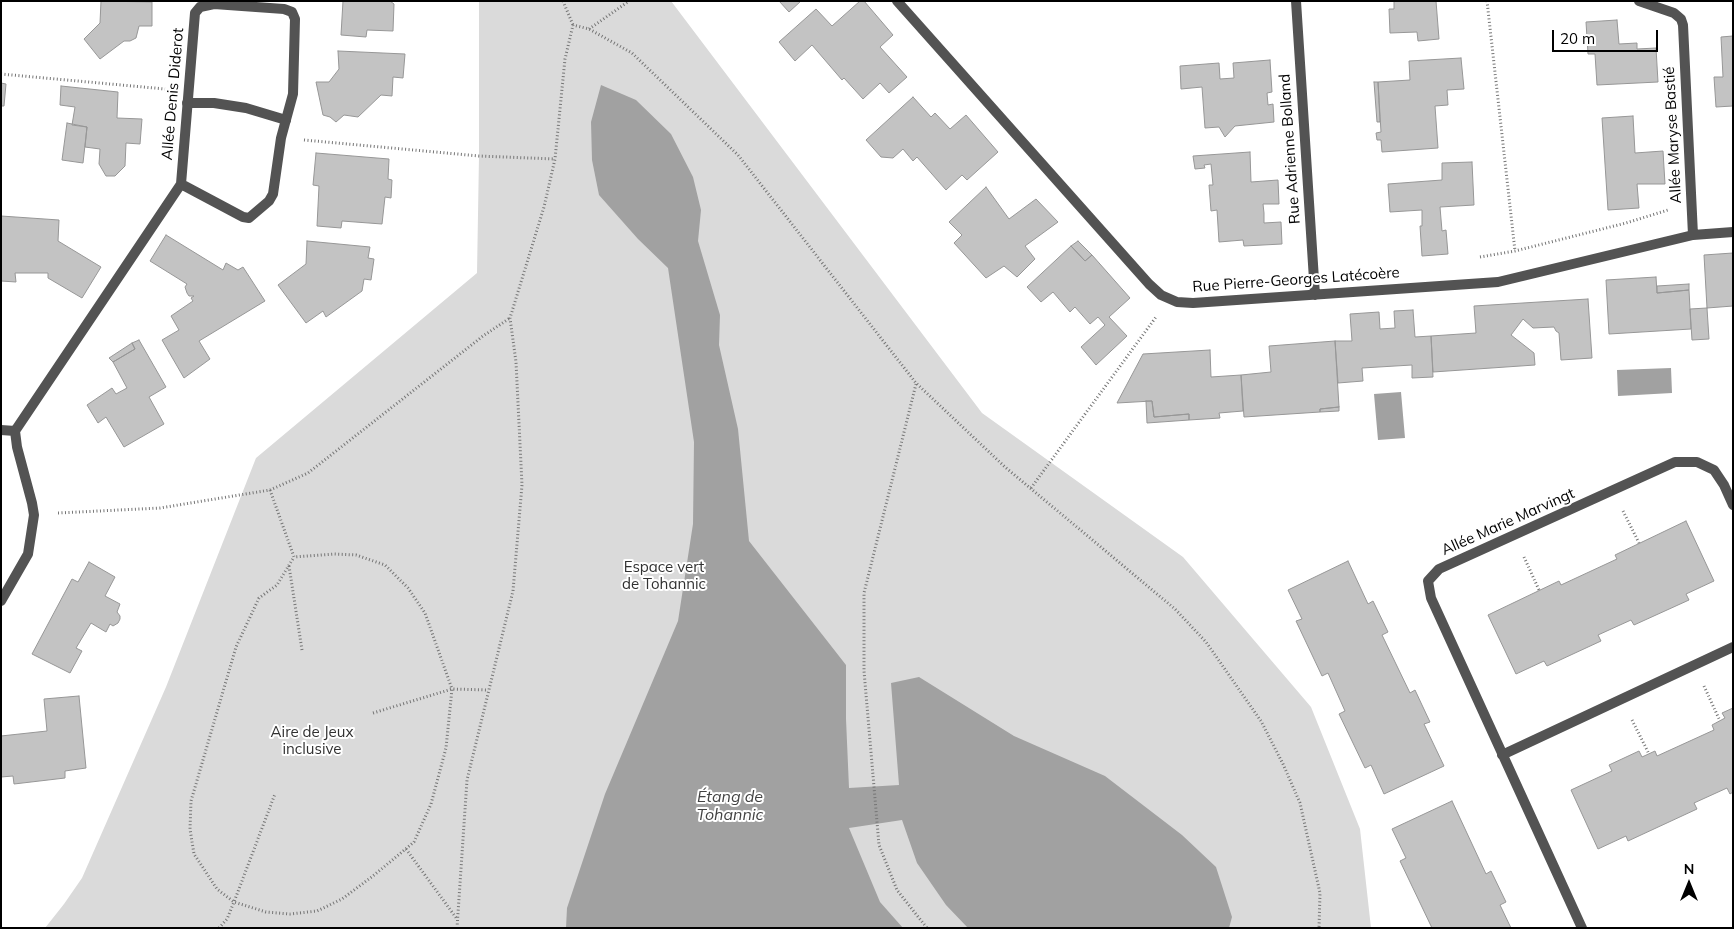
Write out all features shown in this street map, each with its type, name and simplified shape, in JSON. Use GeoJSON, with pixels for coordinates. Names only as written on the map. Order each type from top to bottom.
{"type":"FeatureCollection","features":[{"type":"Feature","properties":{"kind":"street","name":"Rue Pierre-Georges Latécoère"},"geometry":{"type":"LineString","coordinates":[[897,1],[1149,284],[1161,295],[1176,302],[1193,303],[1315,295],[1510,280],[1694,235],[1733,232]]}},
{"type":"Feature","properties":{"kind":"street","name":"Rue Adrienne Bolland"},"geometry":{"type":"LineString","coordinates":[[1296,1],[1315,295]]}},
{"type":"Feature","properties":{"kind":"street","name":"Allée Maryse Bastié"},"geometry":{"type":"LineString","coordinates":[[1639,1],[1674,13],[1681,19],[1683,25],[1694,235]]}},
{"type":"Feature","properties":{"kind":"street","name":"Allée Denis Diderot"},"geometry":{"type":"LineString","coordinates":[[15,430],[181,184],[195,13],[200,7],[214,4],[284,8],[292,12],[295,19],[293,94],[282,138],[274,194],[269,201],[249,218],[243,218],[181,184]]}},
{"type":"Feature","properties":{"kind":"street"},"geometry":{"type":"LineString","coordinates":[[187,104],[214,104],[246,108],[286,120]]}},
{"type":"Feature","properties":{"kind":"street"},"geometry":{"type":"LineString","coordinates":[[1,430],[15,430],[17,446],[34,515],[28,554],[1,601]]}},
{"type":"Feature","properties":{"kind":"street","name":"Allée Marie Marvingt"},"geometry":{"type":"LineString","coordinates":[[1582,928],[1431,598],[1428,581],[1439,569],[1675,462],[1697,462],[1714,470],[1724,484],[1733,505]]}},
{"type":"Feature","properties":{"kind":"street"},"geometry":{"type":"LineString","coordinates":[[1502,755],[1733,647]]}},
{"type":"Feature","properties":{"kind":"path"},"geometry":{"type":"LineString","coordinates":[[456,928],[467,780],[513,591],[522,485],[516,362],[510,318],[544,207],[555,159],[565,59],[573,25],[562,1]]}},
{"type":"Feature","properties":{"kind":"path"},"geometry":{"type":"LineString","coordinates":[[589,29],[629,1]]}},
{"type":"Feature","properties":{"kind":"path"},"geometry":{"type":"LineString","coordinates":[[1487,1],[1515,251]]}},
{"type":"Feature","properties":{"kind":"path"},"geometry":{"type":"LineString","coordinates":[[573,25],[589,29],[632,53],[738,155],[916,383],[1005,467],[1175,609],[1206,642],[1261,721],[1300,803],[1320,893],[1319,928]]}},
{"type":"Feature","properties":{"kind":"path"},"geometry":{"type":"LineString","coordinates":[[1,74],[188,91]]}},
{"type":"Feature","properties":{"kind":"path"},"geometry":{"type":"LineString","coordinates":[[282,138],[479,156],[555,159]]}},
{"type":"Feature","properties":{"kind":"path"},"geometry":{"type":"LineString","coordinates":[[1476,258],[1515,251],[1626,223],[1662,211],[1692,208]]}},
{"type":"Feature","properties":{"kind":"path"},"geometry":{"type":"LineString","coordinates":[[1031,488],[1169,299]]}},
{"type":"Feature","properties":{"kind":"path"},"geometry":{"type":"LineString","coordinates":[[34,515],[160,508],[270,490],[308,473],[483,336],[510,318]]}},
{"type":"Feature","properties":{"kind":"path"},"geometry":{"type":"LineString","coordinates":[[916,383],[864,592],[864,672],[879,845],[897,890],[927,928]]}},
{"type":"Feature","properties":{"kind":"path"},"geometry":{"type":"LineString","coordinates":[[270,490],[294,557]]}},
{"type":"Feature","properties":{"kind":"path"},"geometry":{"type":"LineString","coordinates":[[1613,490],[1639,543]]}},
{"type":"Feature","properties":{"kind":"path"},"geometry":{"type":"LineString","coordinates":[[1514,536],[1539,590]]}},
{"type":"Feature","properties":{"kind":"path"},"geometry":{"type":"LineString","coordinates":[[334,554],[356,555],[385,565],[408,588],[425,613],[452,689],[446,748],[431,804],[414,842],[342,899],[317,911],[290,914],[266,912],[234,902],[217,889],[194,854],[190,829],[191,801],[236,646],[259,598],[277,585],[294,557],[334,554]]}},
{"type":"Feature","properties":{"kind":"path"},"geometry":{"type":"LineString","coordinates":[[289,565],[302,650]]}},
{"type":"Feature","properties":{"kind":"path"},"geometry":{"type":"LineString","coordinates":[[1695,664],[1720,721]]}},
{"type":"Feature","properties":{"kind":"path"},"geometry":{"type":"LineString","coordinates":[[373,713],[452,689],[488,690]]}},
{"type":"Feature","properties":{"kind":"path"},"geometry":{"type":"LineString","coordinates":[[1622,699],[1648,754]]}},
{"type":"Feature","properties":{"kind":"path"},"geometry":{"type":"LineString","coordinates":[[219,928],[226,919],[234,902],[275,794]]}},
{"type":"Feature","properties":{"kind":"path"},"geometry":{"type":"LineString","coordinates":[[406,849],[457,919]]}},
{"type":"Feature","properties":{"kind":"green space","name":"Espace vert de Tohannic"},"geometry":{"type":"Polygon","coordinates":[[[479,1],[671,1],[982,413],[1183,557],[1311,707],[1360,829],[1371,928],[45,928],[82,878],[166,687],[256,458],[477,273],[479,1]]]}},
{"type":"Feature","properties":{"kind":"water","name":"Étang de Tohannic"},"geometry":{"type":"Polygon","coordinates":[[[601,85],[636,100],[671,134],[693,177],[701,210],[698,241],[720,315],[719,345],[738,429],[749,541],[846,665],[849,788],[899,785],[891,683],[919,677],[1014,736],[1105,776],[1182,835],[1216,867],[1232,917],[1229,928],[968,928],[946,905],[917,863],[902,820],[849,828],[880,902],[903,928],[566,928],[567,908],[605,794],[678,621],[693,524],[694,442],[668,268],[638,239],[599,195],[592,160],[591,122],[601,85]]]}},
{"type":"Feature","properties":{"kind":"water"},"geometry":{"type":"Polygon","coordinates":[[[1671,368],[1672,393],[1618,396],[1617,370],[1671,368]]]}},
{"type":"Feature","properties":{"kind":"water"},"geometry":{"type":"Polygon","coordinates":[[[1401,392],[1405,438],[1378,440],[1374,394],[1401,392]]]}},
{"type":"Feature","properties":{"kind":"building"},"geometry":{"type":"Polygon","coordinates":[[[101,1],[152,2],[152,26],[139,26],[136,38],[124,41],[100,59],[84,39],[100,23],[101,1]]]}},
{"type":"Feature","properties":{"kind":"building"},"geometry":{"type":"Polygon","coordinates":[[[343,1],[390,1],[394,4],[393,31],[367,30],[366,37],[341,35],[343,1]]]}},
{"type":"Feature","properties":{"kind":"building"},"geometry":{"type":"Polygon","coordinates":[[[779,1],[801,1],[789,12],[779,1]]]}},
{"type":"Feature","properties":{"kind":"building"},"geometry":{"type":"Polygon","coordinates":[[[860,1],[864,1],[893,35],[880,47],[907,77],[889,93],[880,83],[863,99],[844,78],[842,80],[812,45],[795,61],[779,42],[816,9],[832,26],[860,1]]]}},
{"type":"Feature","properties":{"kind":"building"},"geometry":{"type":"Polygon","coordinates":[[[1394,1],[1436,1],[1439,39],[1418,41],[1417,32],[1390,33],[1389,9],[1394,9],[1394,1]]]}},
{"type":"Feature","properties":{"kind":"building"},"geometry":{"type":"Polygon","coordinates":[[[1617,20],[1619,44],[1637,43],[1637,49],[1656,48],[1658,82],[1597,85],[1595,54],[1588,54],[1586,22],[1617,20]]]}},
{"type":"Feature","properties":{"kind":"building"},"geometry":{"type":"Polygon","coordinates":[[[1733,36],[1733,106],[1716,107],[1714,77],[1723,77],[1721,37],[1733,36]]]}},
{"type":"Feature","properties":{"kind":"building"},"geometry":{"type":"Polygon","coordinates":[[[338,51],[405,54],[403,78],[393,77],[392,96],[381,95],[358,117],[344,115],[336,122],[330,117],[323,115],[316,82],[329,82],[339,69],[338,51]]]}},
{"type":"Feature","properties":{"kind":"building"},"geometry":{"type":"Polygon","coordinates":[[[1461,58],[1464,89],[1447,90],[1448,105],[1435,106],[1438,148],[1382,152],[1381,140],[1377,140],[1376,133],[1381,132],[1378,82],[1410,80],[1409,61],[1461,58]]]}},
{"type":"Feature","properties":{"kind":"building"},"geometry":{"type":"Polygon","coordinates":[[[1270,60],[1272,92],[1267,93],[1268,105],[1273,104],[1274,122],[1235,126],[1225,137],[1219,127],[1205,128],[1202,87],[1181,89],[1180,66],[1219,63],[1220,79],[1234,78],[1233,63],[1270,60]]]}},
{"type":"Feature","properties":{"kind":"building"},"geometry":{"type":"Polygon","coordinates":[[[1374,82],[1378,82],[1380,122],[1377,122],[1374,82]]]}},
{"type":"Feature","properties":{"kind":"building"},"geometry":{"type":"Polygon","coordinates":[[[1,83],[6,84],[4,106],[1,106],[1,83]]]}},
{"type":"Feature","properties":{"kind":"building"},"geometry":{"type":"Polygon","coordinates":[[[61,86],[118,92],[117,118],[142,119],[140,144],[126,143],[125,166],[115,176],[106,176],[99,164],[100,149],[85,147],[87,127],[72,125],[75,107],[60,105],[61,86]]]}},
{"type":"Feature","properties":{"kind":"building"},"geometry":{"type":"Polygon","coordinates":[[[913,97],[931,117],[935,113],[950,129],[966,115],[998,152],[967,180],[962,175],[946,190],[917,157],[913,161],[903,149],[893,158],[881,157],[866,140],[913,97]]]}},
{"type":"Feature","properties":{"kind":"building"},"geometry":{"type":"Polygon","coordinates":[[[1633,116],[1635,153],[1663,151],[1665,184],[1637,184],[1639,208],[1608,210],[1602,118],[1633,116]]]}},
{"type":"Feature","properties":{"kind":"building"},"geometry":{"type":"Polygon","coordinates":[[[67,123],[87,127],[83,163],[62,160],[67,123]]]}},
{"type":"Feature","properties":{"kind":"building"},"geometry":{"type":"Polygon","coordinates":[[[1250,152],[1251,182],[1278,180],[1279,204],[1263,204],[1264,223],[1281,222],[1282,244],[1244,246],[1243,240],[1219,242],[1217,210],[1211,211],[1209,185],[1213,185],[1211,164],[1204,165],[1205,168],[1195,169],[1193,156],[1250,152]]]}},
{"type":"Feature","properties":{"kind":"building"},"geometry":{"type":"Polygon","coordinates":[[[316,153],[389,159],[388,179],[392,180],[391,198],[385,197],[382,224],[342,221],[341,228],[317,226],[319,186],[313,185],[316,153]]]}},
{"type":"Feature","properties":{"kind":"building"},"geometry":{"type":"Polygon","coordinates":[[[1472,162],[1474,205],[1440,207],[1442,231],[1446,230],[1448,254],[1422,256],[1420,226],[1422,226],[1422,210],[1390,212],[1388,184],[1442,180],[1442,163],[1472,162]]]}},
{"type":"Feature","properties":{"kind":"building"},"geometry":{"type":"Polygon","coordinates":[[[986,187],[1009,219],[1036,199],[1058,222],[1025,246],[1035,259],[1017,277],[1004,266],[986,278],[954,243],[962,235],[949,222],[986,187]]]}},
{"type":"Feature","properties":{"kind":"building"},"geometry":{"type":"Polygon","coordinates":[[[1,216],[59,220],[58,241],[101,267],[82,298],[48,278],[48,273],[15,273],[16,282],[1,281],[1,216]]]}},
{"type":"Feature","properties":{"kind":"building"},"geometry":{"type":"Polygon","coordinates":[[[166,235],[223,270],[226,263],[238,270],[243,267],[265,301],[199,341],[210,359],[184,378],[162,340],[179,330],[171,316],[193,301],[191,298],[194,296],[189,296],[187,293],[185,287],[187,284],[150,261],[166,235]]]}},
{"type":"Feature","properties":{"kind":"building"},"geometry":{"type":"Polygon","coordinates":[[[307,241],[370,247],[368,258],[374,259],[371,280],[364,279],[362,291],[326,317],[323,311],[306,323],[278,285],[306,264],[307,241]]]}},
{"type":"Feature","properties":{"kind":"building"},"geometry":{"type":"Polygon","coordinates":[[[1078,241],[1092,255],[1085,261],[1071,246],[1078,241]]]}},
{"type":"Feature","properties":{"kind":"building"},"geometry":{"type":"Polygon","coordinates":[[[1071,246],[1085,261],[1092,255],[1130,298],[1109,317],[1127,336],[1096,365],[1081,347],[1105,325],[1098,317],[1090,324],[1075,307],[1070,312],[1053,292],[1041,302],[1027,287],[1071,246]]]}},
{"type":"Feature","properties":{"kind":"building"},"geometry":{"type":"Polygon","coordinates":[[[1733,253],[1733,306],[1707,308],[1704,255],[1733,253]]]}},
{"type":"Feature","properties":{"kind":"building"},"geometry":{"type":"Polygon","coordinates":[[[1656,277],[1657,293],[1689,290],[1691,329],[1609,334],[1606,280],[1656,277]]]}},
{"type":"Feature","properties":{"kind":"building"},"geometry":{"type":"Polygon","coordinates":[[[1689,284],[1689,290],[1657,293],[1657,286],[1689,284]]]}},
{"type":"Feature","properties":{"kind":"building"},"geometry":{"type":"Polygon","coordinates":[[[1588,299],[1592,358],[1561,360],[1559,333],[1554,327],[1533,328],[1523,319],[1511,335],[1534,353],[1535,365],[1433,372],[1431,336],[1476,333],[1474,306],[1588,299]]]}},
{"type":"Feature","properties":{"kind":"building"},"geometry":{"type":"Polygon","coordinates":[[[1707,308],[1709,339],[1692,340],[1690,309],[1707,308]]]}},
{"type":"Feature","properties":{"kind":"building"},"geometry":{"type":"Polygon","coordinates":[[[1413,310],[1415,337],[1431,336],[1433,377],[1412,378],[1412,365],[1362,368],[1363,381],[1338,383],[1335,341],[1352,341],[1350,314],[1379,312],[1380,329],[1395,328],[1394,311],[1413,310]]]}},
{"type":"Feature","properties":{"kind":"building"},"geometry":{"type":"Polygon","coordinates":[[[139,340],[166,387],[149,397],[164,424],[124,447],[106,417],[98,423],[87,405],[112,388],[116,394],[127,388],[113,362],[135,349],[132,343],[139,340]]]}},
{"type":"Feature","properties":{"kind":"building"},"geometry":{"type":"Polygon","coordinates":[[[1335,341],[1339,407],[1320,409],[1320,412],[1244,417],[1241,375],[1271,372],[1269,346],[1335,341]]]}},
{"type":"Feature","properties":{"kind":"building"},"geometry":{"type":"Polygon","coordinates":[[[132,343],[135,349],[113,362],[109,358],[132,343]]]}},
{"type":"Feature","properties":{"kind":"building"},"geometry":{"type":"Polygon","coordinates":[[[1210,350],[1211,377],[1241,375],[1243,411],[1219,413],[1220,418],[1189,420],[1189,414],[1154,417],[1152,401],[1117,403],[1143,354],[1210,350]]]}},
{"type":"Feature","properties":{"kind":"building"},"geometry":{"type":"Polygon","coordinates":[[[1146,401],[1152,401],[1154,417],[1189,414],[1189,420],[1147,423],[1146,401]]]}},
{"type":"Feature","properties":{"kind":"building"},"geometry":{"type":"Polygon","coordinates":[[[1339,407],[1339,411],[1320,412],[1320,409],[1339,407]]]}},
{"type":"Feature","properties":{"kind":"building"},"geometry":{"type":"Polygon","coordinates":[[[1686,521],[1714,581],[1686,594],[1689,600],[1634,625],[1631,620],[1598,635],[1601,641],[1547,666],[1544,661],[1516,674],[1488,615],[1559,581],[1561,585],[1617,559],[1615,555],[1686,521]]]}},
{"type":"Feature","properties":{"kind":"building"},"geometry":{"type":"Polygon","coordinates":[[[1348,561],[1368,604],[1373,601],[1388,632],[1382,635],[1410,693],[1415,690],[1430,722],[1424,724],[1444,766],[1384,794],[1371,765],[1365,768],[1339,714],[1345,711],[1328,673],[1322,676],[1296,621],[1302,619],[1288,590],[1348,561]]]}},
{"type":"Feature","properties":{"kind":"building"},"geometry":{"type":"Polygon","coordinates":[[[89,562],[115,577],[105,596],[120,604],[117,612],[120,619],[113,626],[110,624],[106,632],[91,623],[76,648],[82,651],[70,673],[32,654],[72,579],[78,582],[89,562]]]}},
{"type":"Feature","properties":{"kind":"building"},"geometry":{"type":"Polygon","coordinates":[[[79,696],[86,768],[65,771],[65,778],[14,784],[13,776],[1,777],[1,736],[47,731],[44,699],[79,696]]]}},
{"type":"Feature","properties":{"kind":"building"},"geometry":{"type":"Polygon","coordinates":[[[1733,708],[1733,792],[1730,794],[1727,788],[1694,803],[1697,809],[1628,841],[1626,836],[1598,849],[1571,790],[1612,771],[1609,765],[1639,751],[1642,757],[1655,751],[1657,756],[1714,730],[1712,725],[1725,718],[1722,713],[1733,708]]]}},
{"type":"Feature","properties":{"kind":"building"},"geometry":{"type":"Polygon","coordinates":[[[1452,801],[1486,874],[1491,871],[1506,902],[1500,905],[1511,928],[1432,928],[1400,861],[1406,858],[1392,829],[1452,801]]]}},
{"type":"Feature","properties":{"kind":"park label","name":"Aire de Jeux inclusive"},"geometry":{"type":"Point","coordinates":[312,740]}}]}
